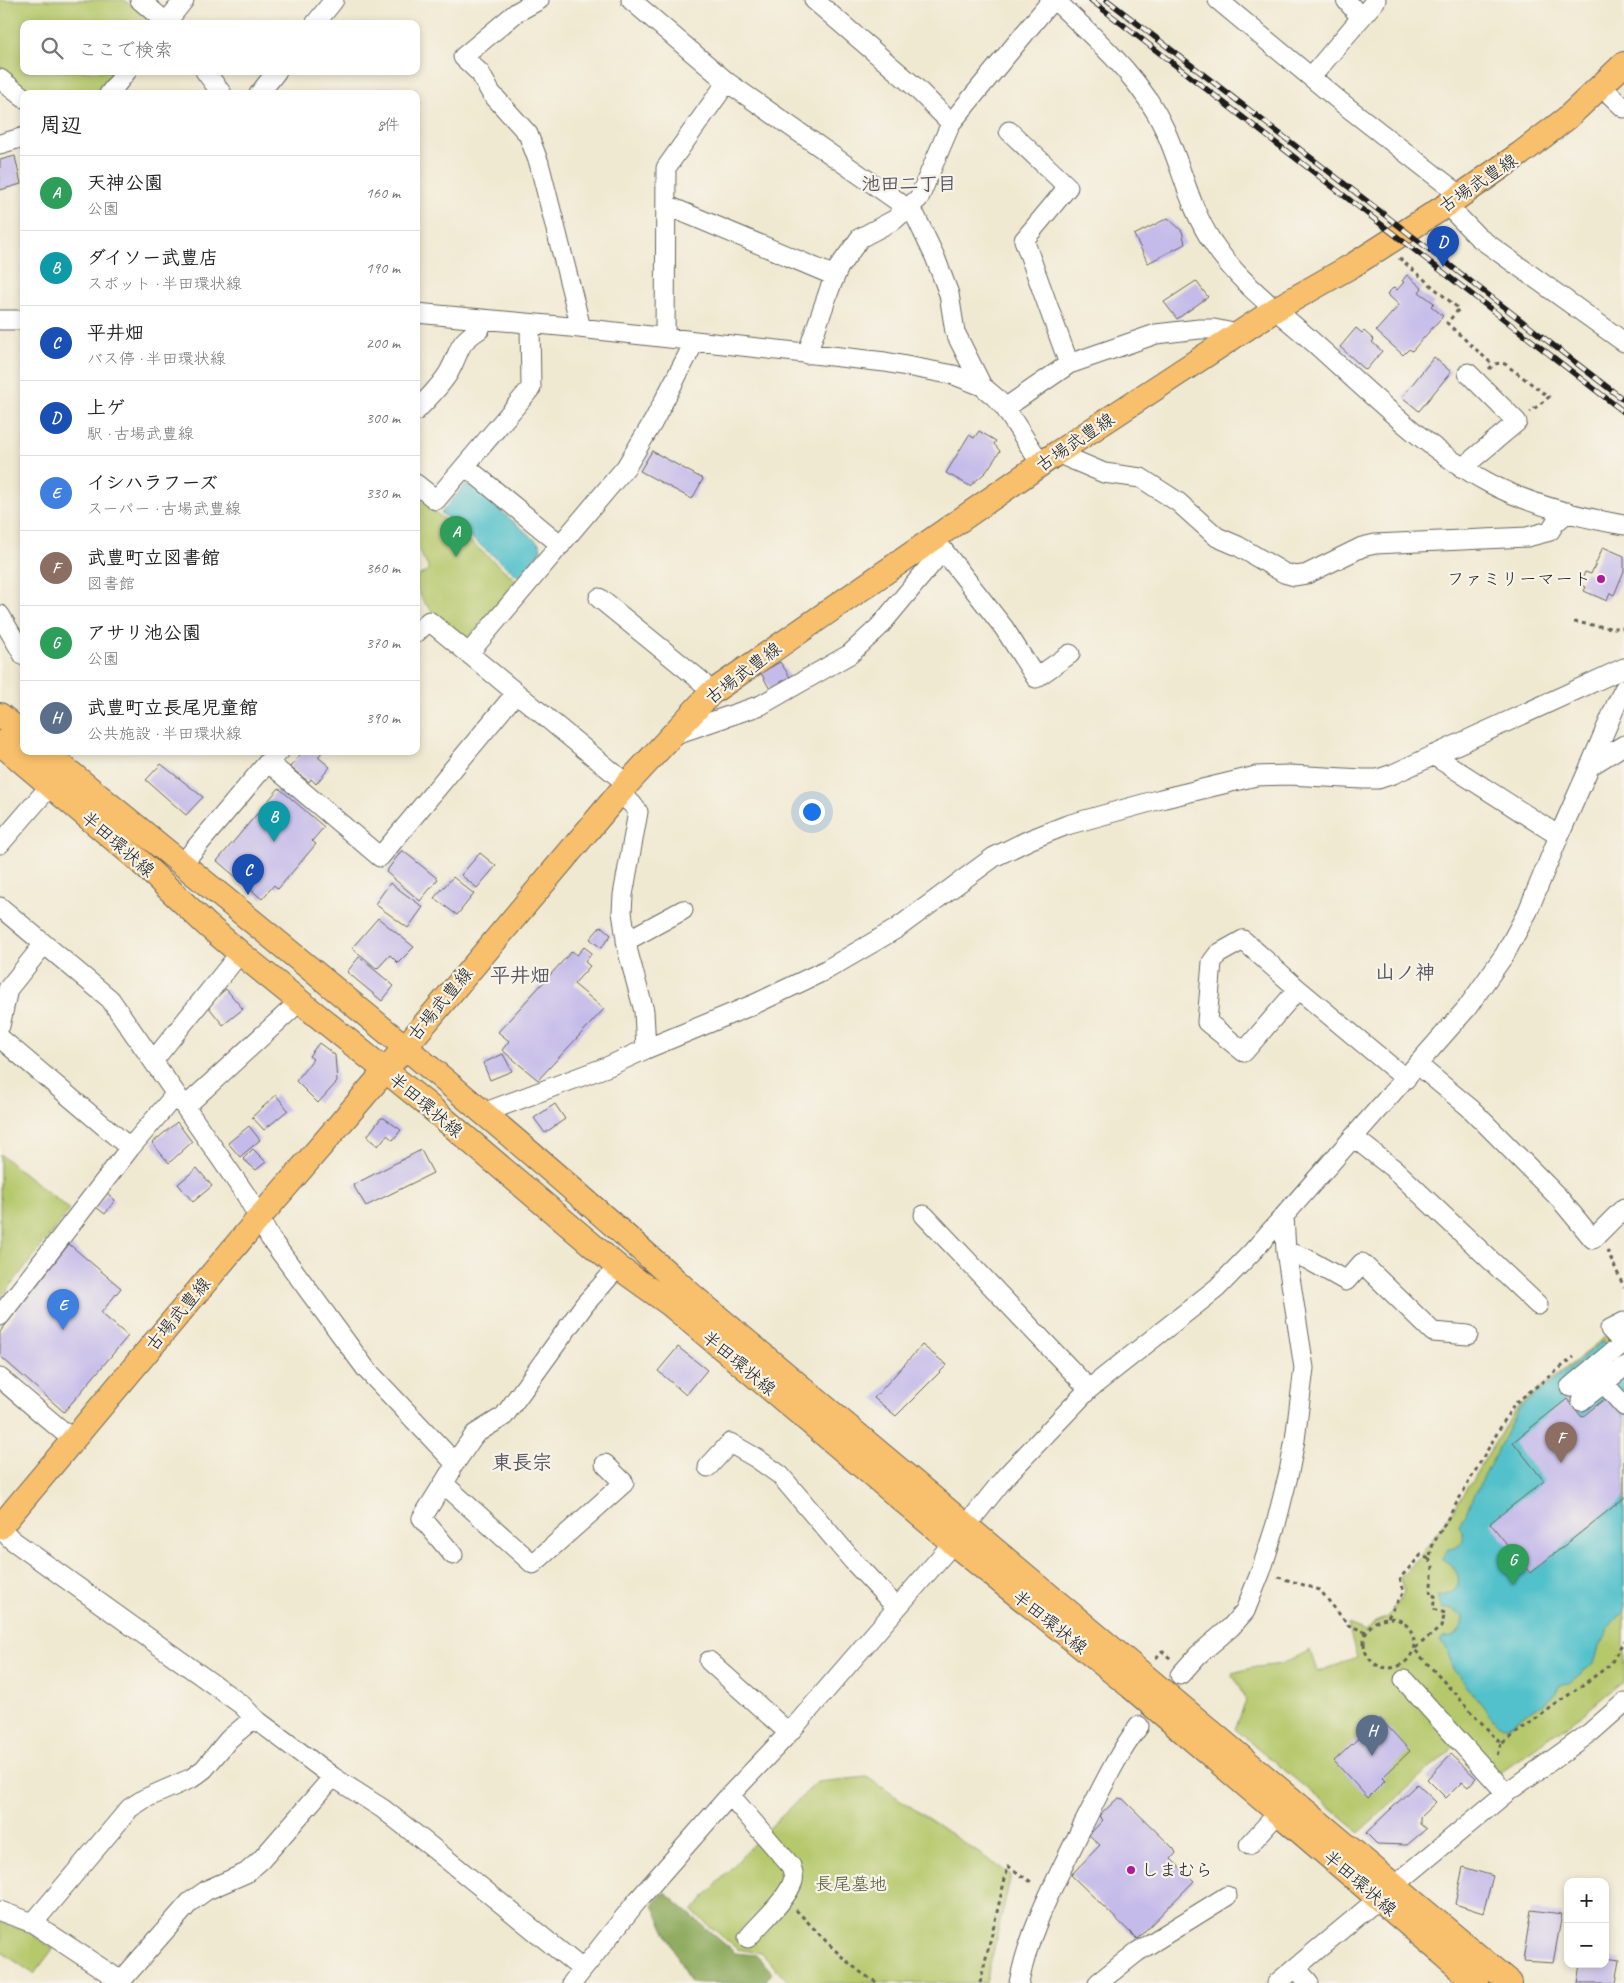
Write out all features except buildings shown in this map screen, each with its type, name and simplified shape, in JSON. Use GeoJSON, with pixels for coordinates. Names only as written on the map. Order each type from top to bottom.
{"type":"FeatureCollection","features":[{"type":"Feature","properties":{"kind":"main road","name":"古場武豊線"},"geometry":{"type":"LineString","coordinates":[[0,1528],[259,1218],[623,789],[711,693],[939,544],[1049,459],[1276,309],[1353,265],[1454,200],[1520,154],[1567,118],[1624,64]]}},
{"type":"Feature","properties":{"kind":"main road"},"geometry":{"type":"LineString","coordinates":[[0,715],[20,731]]}},
{"type":"Feature","properties":{"kind":"main road","name":"半田環状線"},"geometry":{"type":"LineString","coordinates":[[0,744],[135,857],[207,925],[240,953],[618,1266],[960,1535],[1386,1891],[1477,1983]]}},
{"type":"Feature","properties":{"kind":"main road","name":"半田環状線"},"geometry":{"type":"LineString","coordinates":[[49,755],[483,1112],[612,1223],[1131,1687],[1278,1813],[1510,1983]]}},
{"type":"Feature","properties":{"kind":"street"},"geometry":{"type":"LineString","coordinates":[[140,0],[163,20]]}},
{"type":"Feature","properties":{"kind":"street"},"geometry":{"type":"LineString","coordinates":[[168,20],[184,0]]}},
{"type":"Feature","properties":{"kind":"street"},"geometry":{"type":"LineString","coordinates":[[318,20],[334,0]]}},
{"type":"Feature","properties":{"kind":"street"},"geometry":{"type":"LineString","coordinates":[[539,0],[517,12],[463,57],[480,74],[491,93],[528,134],[549,202],[581,328]]}},
{"type":"Feature","properties":{"kind":"street"},"geometry":{"type":"LineString","coordinates":[[631,0],[728,82],[916,216],[935,257],[949,294],[955,332],[982,386],[1005,408],[1049,459],[1104,473],[1141,478],[1178,502],[1217,537],[1238,546],[1284,573],[1296,576],[1307,574],[1362,547],[1374,544],[1526,538],[1550,531],[1555,523],[1568,512]]}},
{"type":"Feature","properties":{"kind":"street"},"geometry":{"type":"LineString","coordinates":[[814,0],[914,86],[951,123]]}},
{"type":"Feature","properties":{"kind":"street"},"geometry":{"type":"LineString","coordinates":[[807,354],[834,276],[860,238],[894,220],[919,198],[951,123],[1053,0],[1104,47],[1139,86],[1164,127],[1198,216],[1213,243],[1234,271],[1385,406],[1462,468],[1526,500],[1624,525]]}},
{"type":"Feature","properties":{"kind":"street"},"geometry":{"type":"LineString","coordinates":[[1218,0],[1342,103],[1454,200],[1478,236],[1624,342]]}},
{"type":"Feature","properties":{"kind":"street"},"geometry":{"type":"LineString","coordinates":[[1346,0],[1361,18]]}},
{"type":"Feature","properties":{"kind":"street"},"geometry":{"type":"LineString","coordinates":[[1311,77],[1376,0]]}},
{"type":"Feature","properties":{"kind":"street"},"geometry":{"type":"LineString","coordinates":[[112,90],[124,75]]}},
{"type":"Feature","properties":{"kind":"street"},"geometry":{"type":"LineString","coordinates":[[208,75],[219,90]]}},
{"type":"Feature","properties":{"kind":"street"},"geometry":{"type":"LineString","coordinates":[[262,90],[274,75]]}},
{"type":"Feature","properties":{"kind":"street"},"geometry":{"type":"LineString","coordinates":[[0,79],[20,95]]}},
{"type":"Feature","properties":{"kind":"street"},"geometry":{"type":"LineString","coordinates":[[665,337],[666,168],[728,82]]}},
{"type":"Feature","properties":{"kind":"street"},"geometry":{"type":"LineString","coordinates":[[1601,86],[1624,108]]}},
{"type":"Feature","properties":{"kind":"street"},"geometry":{"type":"LineString","coordinates":[[1009,131],[1068,188],[1024,240],[1069,364]]}},
{"type":"Feature","properties":{"kind":"street"},"geometry":{"type":"LineString","coordinates":[[0,144],[20,138]]}},
{"type":"Feature","properties":{"kind":"street"},"geometry":{"type":"LineString","coordinates":[[666,205],[834,276]]}},
{"type":"Feature","properties":{"kind":"street"},"geometry":{"type":"LineString","coordinates":[[420,313],[581,328],[885,362],[954,374],[982,386]]}},
{"type":"Feature","properties":{"kind":"street"},"geometry":{"type":"LineString","coordinates":[[420,406],[448,373],[460,344],[480,329],[482,318]]}},
{"type":"Feature","properties":{"kind":"street"},"geometry":{"type":"LineString","coordinates":[[0,320],[20,320]]}},
{"type":"Feature","properties":{"kind":"street"},"geometry":{"type":"LineString","coordinates":[[420,487],[436,500],[531,388],[530,324]]}},
{"type":"Feature","properties":{"kind":"street"},"geometry":{"type":"LineString","coordinates":[[1005,408],[1069,364],[1156,334],[1214,329],[1238,334]]}},
{"type":"Feature","properties":{"kind":"street"},"geometry":{"type":"LineString","coordinates":[[469,653],[626,468],[653,422],[695,341]]}},
{"type":"Feature","properties":{"kind":"street"},"geometry":{"type":"LineString","coordinates":[[1462,468],[1518,422],[1477,373]]}},
{"type":"Feature","properties":{"kind":"street"},"geometry":{"type":"LineString","coordinates":[[465,466],[561,546]]}},
{"type":"Feature","properties":{"kind":"street"},"geometry":{"type":"LineString","coordinates":[[669,737],[762,705],[850,654],[879,627],[939,544],[1004,628],[1036,678],[1070,654]]}},
{"type":"Feature","properties":{"kind":"street"},"geometry":{"type":"LineString","coordinates":[[599,598],[700,680],[711,693]]}},
{"type":"Feature","properties":{"kind":"street"},"geometry":{"type":"LineString","coordinates":[[0,614],[20,649]]}},
{"type":"Feature","properties":{"kind":"street"},"geometry":{"type":"LineString","coordinates":[[420,630],[430,621],[469,653],[623,789],[638,812],[623,895],[622,912],[626,941],[644,1011],[646,1049]]}},
{"type":"Feature","properties":{"kind":"street"},"geometry":{"type":"LineString","coordinates":[[483,1112],[609,1066],[757,1003],[826,970],[896,929],[994,856],[1029,840],[1068,825],[1161,798],[1256,776],[1290,774],[1363,779],[1393,774],[1624,668]]}},
{"type":"Feature","properties":{"kind":"street"},"geometry":{"type":"LineString","coordinates":[[0,1528],[12,1540],[242,1705],[254,1718],[333,1777],[398,1821],[577,1976],[638,1900],[730,1795],[789,1733],[960,1535],[1006,1476],[1089,1389],[1217,1288],[1284,1216],[1467,1008],[1505,954],[1528,912],[1558,836],[1624,689]]}},
{"type":"Feature","properties":{"kind":"street"},"geometry":{"type":"LineString","coordinates":[[182,864],[274,756],[380,857],[516,693]]}},
{"type":"Feature","properties":{"kind":"street"},"geometry":{"type":"LineString","coordinates":[[1590,766],[1624,745]]}},
{"type":"Feature","properties":{"kind":"street"},"geometry":{"type":"LineString","coordinates":[[1433,755],[1558,836]]}},
{"type":"Feature","properties":{"kind":"street"},"geometry":{"type":"LineString","coordinates":[[0,844],[50,786]]}},
{"type":"Feature","properties":{"kind":"street"},"geometry":{"type":"LineString","coordinates":[[0,907],[110,999],[246,1195],[270,1238],[366,1369],[455,1464]]}},
{"type":"Feature","properties":{"kind":"street"},"geometry":{"type":"LineString","coordinates":[[626,941],[683,910]]}},
{"type":"Feature","properties":{"kind":"street"},"geometry":{"type":"LineString","coordinates":[[1298,988],[1244,1052],[1207,1022],[1212,962],[1218,954],[1243,940],[1298,988],[1412,1072],[1470,1108],[1559,1198],[1593,1239],[1624,1208]]}},
{"type":"Feature","properties":{"kind":"street"},"geometry":{"type":"LineString","coordinates":[[0,1026],[8,988],[44,944]]}},
{"type":"Feature","properties":{"kind":"street"},"geometry":{"type":"LineString","coordinates":[[153,1061],[240,953]]}},
{"type":"Feature","properties":{"kind":"street"},"geometry":{"type":"LineString","coordinates":[[0,1316],[130,1148],[180,1100],[299,1002]]}},
{"type":"Feature","properties":{"kind":"street"},"geometry":{"type":"LineString","coordinates":[[0,1038],[130,1148]]}},
{"type":"Feature","properties":{"kind":"street"},"geometry":{"type":"LineString","coordinates":[[1353,1137],[1394,1170],[1538,1305]]}},
{"type":"Feature","properties":{"kind":"street"},"geometry":{"type":"LineString","coordinates":[[924,1215],[1089,1389]]}},
{"type":"Feature","properties":{"kind":"street"},"geometry":{"type":"LineString","coordinates":[[1180,1675],[1198,1654],[1231,1627],[1245,1611],[1261,1571],[1276,1524],[1289,1472],[1304,1368],[1286,1251],[1284,1216]]}},
{"type":"Feature","properties":{"kind":"street"},"geometry":{"type":"LineString","coordinates":[[1286,1251],[1307,1258],[1346,1281],[1362,1263],[1433,1332],[1468,1335]]}},
{"type":"Feature","properties":{"kind":"street"},"geometry":{"type":"LineString","coordinates":[[453,1555],[422,1518],[475,1434],[504,1416],[584,1304],[618,1266]]}},
{"type":"Feature","properties":{"kind":"street"},"geometry":{"type":"LineString","coordinates":[[1576,1394],[1598,1376],[1624,1343],[1610,1329],[1624,1322]]}},
{"type":"Feature","properties":{"kind":"street"},"geometry":{"type":"LineString","coordinates":[[1598,1376],[1624,1367]]}},
{"type":"Feature","properties":{"kind":"street"},"geometry":{"type":"LineString","coordinates":[[1598,1376],[1624,1406]]}},
{"type":"Feature","properties":{"kind":"street"},"geometry":{"type":"LineString","coordinates":[[0,1378],[73,1440]]}},
{"type":"Feature","properties":{"kind":"street"},"geometry":{"type":"LineString","coordinates":[[708,1467],[730,1443],[780,1475],[897,1608]]}},
{"type":"Feature","properties":{"kind":"street"},"geometry":{"type":"LineString","coordinates":[[444,1484],[533,1564],[624,1483],[606,1464]]}},
{"type":"Feature","properties":{"kind":"street"},"geometry":{"type":"LineString","coordinates":[[709,1660],[789,1733]]}},
{"type":"Feature","properties":{"kind":"street"},"geometry":{"type":"LineString","coordinates":[[1404,1680],[1506,1793]]}},
{"type":"Feature","properties":{"kind":"street"},"geometry":{"type":"LineString","coordinates":[[1277,1983],[1506,1793],[1591,1732],[1624,1703]]}},
{"type":"Feature","properties":{"kind":"street"},"geometry":{"type":"LineString","coordinates":[[32,1923],[130,1808],[144,1798],[198,1774],[229,1739],[254,1718]]}},
{"type":"Feature","properties":{"kind":"street"},"geometry":{"type":"LineString","coordinates":[[1019,1983],[1025,1955],[1049,1894],[1109,1773],[1139,1726]]}},
{"type":"Feature","properties":{"kind":"street"},"geometry":{"type":"LineString","coordinates":[[0,1911],[32,1923],[121,1981],[190,1902],[207,1890],[246,1873],[261,1860],[333,1777]]}},
{"type":"Feature","properties":{"kind":"street"},"geometry":{"type":"LineString","coordinates":[[730,1795],[791,1866],[793,1874],[793,1882],[783,1897],[748,1938]]}},
{"type":"Feature","properties":{"kind":"street"},"geometry":{"type":"LineString","coordinates":[[1249,1845],[1278,1813]]}},
{"type":"Feature","properties":{"kind":"street"},"geometry":{"type":"LineString","coordinates":[[1098,1983],[1137,1952],[1227,1896]]}},
{"type":"Feature","properties":{"kind":"street"},"geometry":{"type":"LineString","coordinates":[[1296,1968],[1309,1983]]}},
{"type":"Feature","properties":{"kind":"path"},"geometry":{"type":"LineString","coordinates":[[1393,253],[1459,309],[1447,323],[1493,365]]}},
{"type":"Feature","properties":{"kind":"path"},"geometry":{"type":"LineString","coordinates":[[1477,373],[1499,363],[1505,364],[1549,397],[1518,422]]}},
{"type":"Feature","properties":{"kind":"path"},"geometry":{"type":"LineString","coordinates":[[1574,622],[1611,628],[1624,628]]}},
{"type":"Feature","properties":{"kind":"path"},"geometry":{"type":"LineString","coordinates":[[1599,1234],[1624,1288]]}},
{"type":"Feature","properties":{"kind":"path"},"geometry":{"type":"LineString","coordinates":[[1429,1559],[1433,1544],[1514,1404],[1581,1352]]}},
{"type":"Feature","properties":{"kind":"path"},"geometry":{"type":"LineString","coordinates":[[1388,1617],[1404,1592],[1400,1578],[1420,1555],[1429,1559],[1433,1566],[1430,1595],[1435,1596],[1433,1609],[1445,1613],[1441,1627],[1414,1649]]}},
{"type":"Feature","properties":{"kind":"path"},"geometry":{"type":"LineString","coordinates":[[1261,1571],[1320,1590],[1348,1625],[1366,1632]]}},
{"type":"Feature","properties":{"kind":"path"},"geometry":{"type":"LineString","coordinates":[[1388,1617],[1403,1621],[1409,1627],[1415,1641],[1411,1656],[1401,1665],[1386,1668],[1378,1666],[1367,1655],[1364,1640],[1366,1632],[1375,1622],[1388,1617]]}},
{"type":"Feature","properties":{"kind":"path"},"geometry":{"type":"LineString","coordinates":[[1414,1649],[1501,1744],[1610,1665],[1624,1641]]}},
{"type":"Feature","properties":{"kind":"path"},"geometry":{"type":"LineString","coordinates":[[980,1983],[1008,1866],[1049,1894]]}},
{"type":"Feature","properties":{"kind":"path"},"geometry":{"type":"LineString","coordinates":[[783,1897],[840,1954],[870,1979],[878,1983]]}},
{"type":"Feature","properties":{"kind":"green space"},"geometry":{"type":"Polygon","coordinates":[[[0,0],[124,0],[147,18],[147,20],[20,20],[20,75],[111,75],[97,90],[28,90],[0,68],[0,0]]]}},
{"type":"Feature","properties":{"kind":"green space"},"geometry":{"type":"Polygon","coordinates":[[[420,499],[516,580],[471,635],[464,638],[440,619],[421,597],[420,575],[429,569],[420,552],[420,499]]]}},
{"type":"Feature","properties":{"kind":"green space"},"geometry":{"type":"Polygon","coordinates":[[[0,1154],[70,1210],[0,1299],[0,1154]]]}},
{"type":"Feature","properties":{"kind":"green space"},"geometry":{"type":"Polygon","coordinates":[[[1606,1336],[1624,1352],[1624,1680],[1582,1715],[1500,1772],[1465,1737],[1359,1832],[1235,1729],[1246,1701],[1232,1673],[1256,1667],[1283,1664],[1310,1650],[1317,1672],[1357,1658],[1348,1625],[1366,1632],[1375,1622],[1388,1617],[1404,1592],[1400,1578],[1421,1555],[1457,1504],[1517,1407],[1606,1336]]]}},
{"type":"Feature","properties":{"kind":"green space","name":"長尾墓地"},"geometry":{"type":"Polygon","coordinates":[[[867,1777],[1011,1875],[986,1983],[790,1983],[761,1953],[737,1949],[692,1911],[758,1839],[817,1782],[867,1777]]]}},
{"type":"Feature","properties":{"kind":"green space"},"geometry":{"type":"Polygon","coordinates":[[[664,1892],[735,1953],[756,1955],[772,1972],[766,1980],[768,1983],[690,1983],[653,1905],[664,1892]]]}},
{"type":"Feature","properties":{"kind":"green space"},"geometry":{"type":"Polygon","coordinates":[[[0,1922],[29,1932],[53,1949],[34,1974],[0,1951],[0,1922]]]}},
{"type":"Feature","properties":{"kind":"water"},"geometry":{"type":"Polygon","coordinates":[[[470,485],[540,544],[541,550],[519,577],[441,513],[464,486],[470,485]]]}},
{"type":"Feature","properties":{"kind":"water"},"geometry":{"type":"Polygon","coordinates":[[[1603,1341],[1624,1366],[1624,1611],[1609,1628],[1599,1647],[1594,1663],[1569,1683],[1563,1684],[1558,1688],[1557,1694],[1509,1725],[1503,1726],[1496,1722],[1453,1669],[1446,1646],[1440,1642],[1443,1638],[1452,1637],[1458,1633],[1463,1617],[1454,1610],[1442,1609],[1438,1596],[1447,1595],[1457,1587],[1458,1575],[1442,1559],[1448,1549],[1457,1547],[1462,1542],[1463,1535],[1459,1526],[1519,1408],[1603,1341]]]}},
{"type":"Feature","properties":{"kind":"railway"},"geometry":{"type":"LineString","coordinates":[[1091,0],[1624,412]]}},
{"type":"Feature","properties":{"kind":"railway"},"geometry":{"type":"LineString","coordinates":[[1107,0],[1624,400]]}},
{"type":"Feature","properties":{"kind":"place","name":"上ゲ"},"geometry":{"type":"Point","coordinates":[1443,267]}},
{"type":"Feature","properties":{"kind":"place","name":"天神公園"},"geometry":{"type":"Point","coordinates":[456,557]}},
{"type":"Feature","properties":{"kind":"place","name":"ファミリーマート"},"geometry":{"type":"Point","coordinates":[1601,579]}},
{"type":"Feature","properties":{"kind":"place","name":"ダイソー武豊店"},"geometry":{"type":"Point","coordinates":[274,842]}},
{"type":"Feature","properties":{"kind":"place","name":"平井畑"},"geometry":{"type":"Point","coordinates":[248,895]}},
{"type":"Feature","properties":{"kind":"place","name":"イシハラフーズ"},"geometry":{"type":"Point","coordinates":[63,1330]}},
{"type":"Feature","properties":{"kind":"place","name":"武豊町立図書館"},"geometry":{"type":"Point","coordinates":[1561,1463]}},
{"type":"Feature","properties":{"kind":"place","name":"アサリ池公園"},"geometry":{"type":"Point","coordinates":[1513,1585]}},
{"type":"Feature","properties":{"kind":"place","name":"武豊町立長尾児童館"},"geometry":{"type":"Point","coordinates":[1372,1756]}},
{"type":"Feature","properties":{"kind":"place","name":"しまむら"},"geometry":{"type":"Point","coordinates":[1131,1870]}},
{"type":"Feature","properties":{"kind":"district","name":"池田二丁目"},"geometry":{"type":"Point","coordinates":[909,184]}},
{"type":"Feature","properties":{"kind":"district","name":"山ノ神"},"geometry":{"type":"Point","coordinates":[1405,972]}},
{"type":"Feature","properties":{"kind":"district","name":"平井畑"},"geometry":{"type":"Point","coordinates":[520,975]}},
{"type":"Feature","properties":{"kind":"district","name":"東長宗"},"geometry":{"type":"Point","coordinates":[522,1462]}}]}
